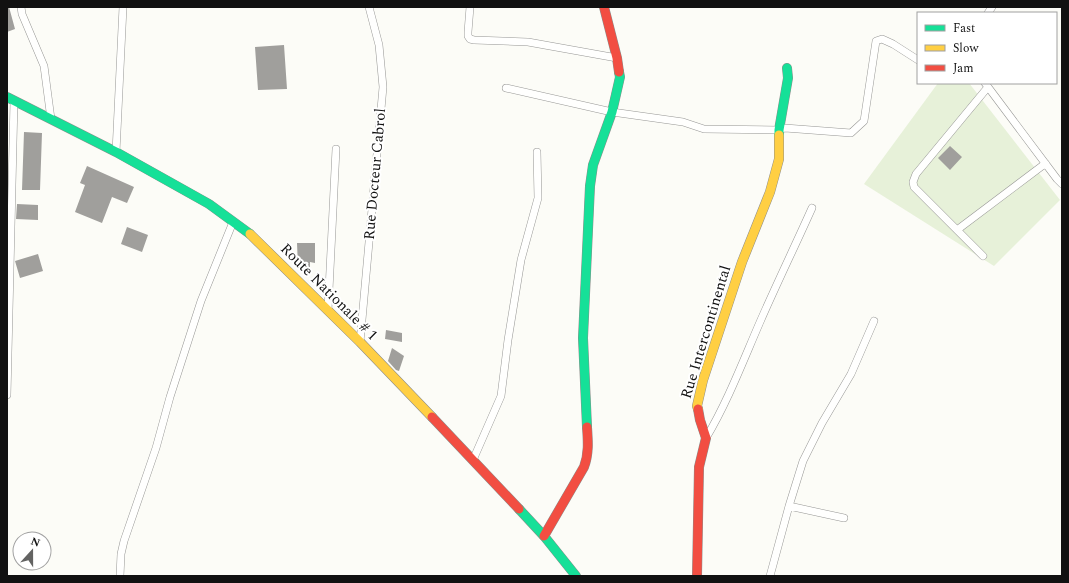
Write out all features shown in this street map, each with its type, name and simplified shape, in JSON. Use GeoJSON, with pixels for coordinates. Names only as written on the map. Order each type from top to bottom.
{"type":"FeatureCollection","features":[{"type":"Feature","properties":{"kind":"street"},"geometry":{"type":"LineString","coordinates":[[21,7],[22,14],[44,66],[51,119]]}},
{"type":"Feature","properties":{"kind":"street"},"geometry":{"type":"LineString","coordinates":[[116,152],[123,7]]}},
{"type":"Feature","properties":{"kind":"street","name":"Rue Docteur Cabrol"},"geometry":{"type":"LineString","coordinates":[[360,342],[383,88],[379,45],[369,7]]}},
{"type":"Feature","properties":{"kind":"street"},"geometry":{"type":"LineString","coordinates":[[470,7],[468,32],[470,39],[528,42],[617,58]]}},
{"type":"Feature","properties":{"kind":"street"},"geometry":{"type":"LineString","coordinates":[[544,536],[576,482],[587,459],[588,440],[583,338],[590,186],[593,165],[612,112],[620,77],[617,58],[604,7]]}},
{"type":"Feature","properties":{"kind":"street"},"geometry":{"type":"LineString","coordinates":[[506,88],[612,112],[683,122],[704,129],[782,129],[851,133],[864,121],[876,41],[882,39],[893,44],[917,59]]}},
{"type":"Feature","properties":{"kind":"street","name":"Rue Intercontinental"},"geometry":{"type":"LineString","coordinates":[[706,438],[697,406],[703,380],[742,262],[770,192],[779,159],[788,78],[787,68]]}},
{"type":"Feature","properties":{"kind":"street"},"geometry":{"type":"LineString","coordinates":[[983,256],[914,187],[913,182],[916,174],[987,85],[1057,180],[1062,184]]}},
{"type":"Feature","properties":{"kind":"street"},"geometry":{"type":"LineString","coordinates":[[7,395],[10,99]]}},
{"type":"Feature","properties":{"kind":"street","name":"Route Nationale # 1"},"geometry":{"type":"LineString","coordinates":[[10,99],[116,152],[209,204],[254,238],[360,342],[473,460],[544,536],[576,576]]}},
{"type":"Feature","properties":{"kind":"street"},"geometry":{"type":"LineString","coordinates":[[328,310],[336,149]]}},
{"type":"Feature","properties":{"kind":"street"},"geometry":{"type":"LineString","coordinates":[[473,460],[501,396],[508,340],[521,260],[538,198],[537,152]]}},
{"type":"Feature","properties":{"kind":"street"},"geometry":{"type":"LineString","coordinates":[[957,230],[1046,164]]}},
{"type":"Feature","properties":{"kind":"street"},"geometry":{"type":"LineString","coordinates":[[697,576],[699,466],[706,438],[718,417],[812,208]]}},
{"type":"Feature","properties":{"kind":"street"},"geometry":{"type":"LineString","coordinates":[[120,576],[121,554],[124,541],[156,448],[170,397],[201,301],[233,222]]}},
{"type":"Feature","properties":{"kind":"street"},"geometry":{"type":"LineString","coordinates":[[770,576],[803,461],[822,423],[851,374],[874,321]]}},
{"type":"Feature","properties":{"kind":"street"},"geometry":{"type":"LineString","coordinates":[[789,506],[844,518]]}},
{"type":"Feature","properties":{"kind":"green space"},"geometry":{"type":"Polygon","coordinates":[[[937,84],[970,84],[1060,200],[994,266],[864,184],[937,84]]]}},
{"type":"Feature","properties":{"kind":"building"},"geometry":{"type":"Polygon","coordinates":[[[9,7],[15,29],[7,32],[7,8],[9,7]]]}},
{"type":"Feature","properties":{"kind":"building"},"geometry":{"type":"Polygon","coordinates":[[[284,45],[287,89],[258,90],[255,47],[284,45]]]}},
{"type":"Feature","properties":{"kind":"building"},"geometry":{"type":"Polygon","coordinates":[[[24,132],[42,133],[40,190],[22,190],[24,132]]]}},
{"type":"Feature","properties":{"kind":"building"},"geometry":{"type":"Polygon","coordinates":[[[950,146],[962,157],[950,170],[938,158],[950,146]]]}},
{"type":"Feature","properties":{"kind":"building"},"geometry":{"type":"Polygon","coordinates":[[[87,166],[134,187],[127,203],[112,197],[102,223],[75,212],[85,185],[80,183],[87,166]]]}},
{"type":"Feature","properties":{"kind":"building"},"geometry":{"type":"Polygon","coordinates":[[[17,204],[38,205],[38,220],[16,219],[17,204]]]}},
{"type":"Feature","properties":{"kind":"building"},"geometry":{"type":"Polygon","coordinates":[[[127,227],[148,235],[142,252],[121,244],[127,227]]]}},
{"type":"Feature","properties":{"kind":"building"},"geometry":{"type":"Polygon","coordinates":[[[297,243],[315,243],[315,263],[310,262],[310,267],[298,267],[297,243]]]}},
{"type":"Feature","properties":{"kind":"building"},"geometry":{"type":"Polygon","coordinates":[[[38,254],[43,271],[20,278],[15,261],[38,254]]]}},
{"type":"Feature","properties":{"kind":"building"},"geometry":{"type":"Polygon","coordinates":[[[386,330],[402,333],[402,342],[385,339],[386,330]]]}},
{"type":"Feature","properties":{"kind":"building"},"geometry":{"type":"Polygon","coordinates":[[[392,348],[404,356],[399,371],[396,370],[388,361],[392,348]]]}},
{"type":"Feature","properties":{"kind":"traffic: fast"},"geometry":{"type":"LineString","coordinates":[[779,135],[788,78],[787,68]]}},
{"type":"Feature","properties":{"kind":"traffic: fast"},"geometry":{"type":"LineString","coordinates":[[587,427],[583,338],[590,186],[593,165],[612,112],[620,77],[619,72]]}},
{"type":"Feature","properties":{"kind":"traffic: fast"},"geometry":{"type":"LineString","coordinates":[[7,97],[116,152],[209,204],[250,234]]}},
{"type":"Feature","properties":{"kind":"traffic: fast"},"geometry":{"type":"LineString","coordinates":[[519,509],[544,536],[576,576]]}},
{"type":"Feature","properties":{"kind":"traffic: slow"},"geometry":{"type":"LineString","coordinates":[[698,409],[697,406],[703,380],[742,262],[770,192],[779,159],[779,135]]}},
{"type":"Feature","properties":{"kind":"traffic: slow"},"geometry":{"type":"LineString","coordinates":[[250,234],[360,342],[432,417]]}},
{"type":"Feature","properties":{"kind":"traffic: jam"},"geometry":{"type":"LineString","coordinates":[[604,7],[619,72]]}},
{"type":"Feature","properties":{"kind":"traffic: jam"},"geometry":{"type":"LineString","coordinates":[[697,576],[699,467],[706,438],[698,409]]}},
{"type":"Feature","properties":{"kind":"traffic: jam"},"geometry":{"type":"LineString","coordinates":[[432,417],[519,509]]}},
{"type":"Feature","properties":{"kind":"traffic: jam"},"geometry":{"type":"LineString","coordinates":[[544,536],[586,462],[588,442],[587,427]]}}]}
